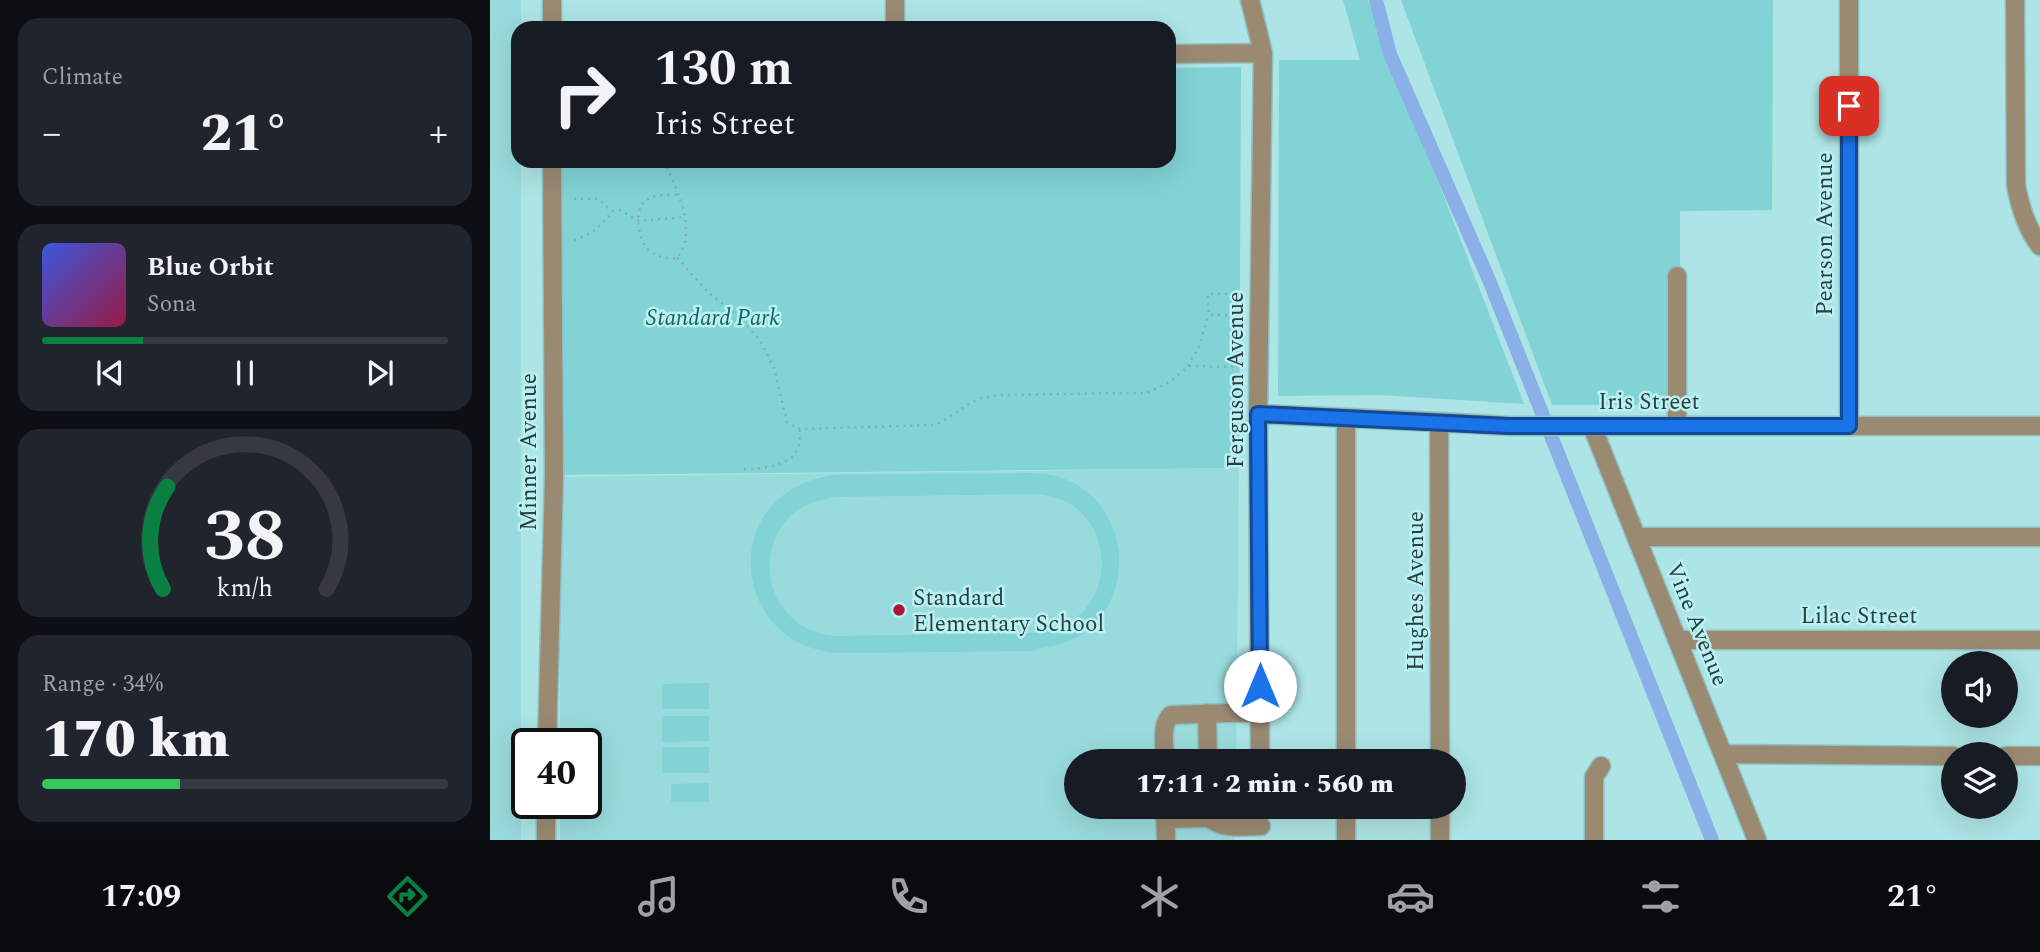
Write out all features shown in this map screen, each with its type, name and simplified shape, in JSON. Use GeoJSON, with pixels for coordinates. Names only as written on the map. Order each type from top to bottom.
{"type":"FeatureCollection","features":[{"type":"Feature","properties":{"kind":"street"},"geometry":{"type":"LineString","coordinates":[[552,0],[552,21]]}},
{"type":"Feature","properties":{"kind":"street"},"geometry":{"type":"LineString","coordinates":[[895,0],[895,21]]}},
{"type":"Feature","properties":{"kind":"street","name":"Ferguson Avenue"},"geometry":{"type":"LineString","coordinates":[[1250,0],[1263,53],[1258,414],[1260,749]]}},
{"type":"Feature","properties":{"kind":"street","name":"Pearson Avenue"},"geometry":{"type":"LineString","coordinates":[[1849,0],[1849,426]]}},
{"type":"Feature","properties":{"kind":"street"},"geometry":{"type":"LineString","coordinates":[[2015,0],[2015,185],[2026,223],[2040,246]]}},
{"type":"Feature","properties":{"kind":"street"},"geometry":{"type":"LineString","coordinates":[[1176,54],[1263,53]]}},
{"type":"Feature","properties":{"kind":"street","name":"Minner Avenue"},"geometry":{"type":"LineString","coordinates":[[547,728],[554,475],[552,168]]}},
{"type":"Feature","properties":{"kind":"street"},"geometry":{"type":"LineString","coordinates":[[1677,276],[1677,426]]}},
{"type":"Feature","properties":{"kind":"street","name":"Iris Street"},"geometry":{"type":"LineString","coordinates":[[1258,414],[1509,426],[2040,426]]}},
{"type":"Feature","properties":{"kind":"street"},"geometry":{"type":"LineString","coordinates":[[1346,418],[1346,749]]}},
{"type":"Feature","properties":{"kind":"street","name":"Hughes Avenue"},"geometry":{"type":"LineString","coordinates":[[1439,422],[1440,749]]}},
{"type":"Feature","properties":{"kind":"street","name":"Vine Avenue"},"geometry":{"type":"LineString","coordinates":[[1592,426],[1757,840]]}},
{"type":"Feature","properties":{"kind":"street"},"geometry":{"type":"LineString","coordinates":[[1637,537],[2040,537]]}},
{"type":"Feature","properties":{"kind":"street","name":"Lilac Street"},"geometry":{"type":"LineString","coordinates":[[1677,640],[2040,640]]}},
{"type":"Feature","properties":{"kind":"street"},"geometry":{"type":"LineString","coordinates":[[1165,749],[1166,720],[1175,713],[1260,712]]}},
{"type":"Feature","properties":{"kind":"street"},"geometry":{"type":"LineString","coordinates":[[1207,713],[1208,749]]}},
{"type":"Feature","properties":{"kind":"street"},"geometry":{"type":"LineString","coordinates":[[1723,754],[1941,756]]}},
{"type":"Feature","properties":{"kind":"street"},"geometry":{"type":"LineString","coordinates":[[2018,756],[2040,756]]}},
{"type":"Feature","properties":{"kind":"street"},"geometry":{"type":"LineString","coordinates":[[1594,840],[1594,777],[1601,766]]}},
{"type":"Feature","properties":{"kind":"street"},"geometry":{"type":"LineString","coordinates":[[546,840],[547,819]]}},
{"type":"Feature","properties":{"kind":"street"},"geometry":{"type":"LineString","coordinates":[[1165,819],[1166,840]]}},
{"type":"Feature","properties":{"kind":"street"},"geometry":{"type":"LineString","coordinates":[[1209,819],[1210,840]]}},
{"type":"Feature","properties":{"kind":"street"},"geometry":{"type":"LineString","coordinates":[[1213,819],[1216,824],[1224,826],[1261,821]]}},
{"type":"Feature","properties":{"kind":"street"},"geometry":{"type":"LineString","coordinates":[[1346,819],[1346,840]]}},
{"type":"Feature","properties":{"kind":"street"},"geometry":{"type":"LineString","coordinates":[[1440,819],[1440,840]]}},
{"type":"Feature","properties":{"kind":"path"},"geometry":{"type":"LineString","coordinates":[[667,168],[678,194],[685,217],[686,237],[683,250],[677,258],[668,259],[645,246],[639,221],[640,206],[653,196],[678,194]]}},
{"type":"Feature","properties":{"kind":"path"},"geometry":{"type":"LineString","coordinates":[[574,199],[598,199],[612,211]]}},
{"type":"Feature","properties":{"kind":"path"},"geometry":{"type":"LineString","coordinates":[[574,240],[595,231],[612,211],[620,210],[639,221],[685,217]]}},
{"type":"Feature","properties":{"kind":"path"},"geometry":{"type":"LineString","coordinates":[[677,258],[709,293],[742,319],[761,342],[774,368],[787,422],[800,429],[934,425],[947,420],[979,399],[1001,394],[1146,393],[1174,380],[1188,366],[1198,348],[1209,315],[1208,294],[1234,293]]}},
{"type":"Feature","properties":{"kind":"path"},"geometry":{"type":"LineString","coordinates":[[1209,315],[1234,315]]}},
{"type":"Feature","properties":{"kind":"path"},"geometry":{"type":"LineString","coordinates":[[1188,366],[1234,367]]}},
{"type":"Feature","properties":{"kind":"path"},"geometry":{"type":"LineString","coordinates":[[744,469],[765,469],[795,454],[799,447],[800,429]]}},
{"type":"Feature","properties":{"kind":"shaded area"},"geometry":{"type":"Polygon","coordinates":[[[490,0],[521,0],[521,21],[511,21],[511,168],[521,168],[521,728],[511,728],[511,819],[521,819],[521,840],[490,840],[490,0]]]}},
{"type":"Feature","properties":{"kind":"shaded area","name":"Standard Elementary School"},"geometry":{"type":"Polygon","coordinates":[[[1239,468],[1236,749],[1064,749],[1064,819],[1236,819],[1235,840],[560,840],[560,819],[602,819],[602,728],[560,728],[560,477],[1239,468]]]}},
{"type":"Feature","properties":{"kind":"green space"},"geometry":{"type":"Polygon","coordinates":[[[1343,0],[1368,0],[1524,404],[1379,395],[1278,396],[1279,60],[1360,60],[1343,0]]]}},
{"type":"Feature","properties":{"kind":"green space"},"geometry":{"type":"Polygon","coordinates":[[[1401,0],[1773,0],[1772,210],[1680,211],[1680,405],[1552,405],[1401,0]]]}},
{"type":"Feature","properties":{"kind":"green space","name":"Standard Park"},"geometry":{"type":"Polygon","coordinates":[[[1241,67],[1239,468],[560,475],[551,168],[1176,168],[1176,68],[1241,67]]]}},
{"type":"Feature","properties":{"kind":"green space"},"geometry":{"type":"Polygon","coordinates":[[[1033,473],[1059,477],[1081,487],[1098,503],[1111,522],[1118,544],[1119,567],[1115,590],[1105,611],[1089,629],[1064,643],[1035,651],[833,653],[802,644],[776,626],[763,609],[751,570],[752,550],[757,530],[767,512],[782,496],[805,482],[831,475],[1033,473]],[[1036,494],[835,497],[814,502],[795,512],[783,524],[775,538],[771,554],[772,585],[787,613],[800,624],[813,631],[835,636],[1035,633],[1057,628],[1076,618],[1088,606],[1101,577],[1102,561],[1094,530],[1085,516],[1068,503],[1036,494]]]}},
{"type":"Feature","properties":{"kind":"green space"},"geometry":{"type":"Polygon","coordinates":[[[709,683],[709,709],[662,709],[662,684],[709,683]]]}},
{"type":"Feature","properties":{"kind":"green space"},"geometry":{"type":"Polygon","coordinates":[[[662,716],[709,716],[709,741],[662,742],[662,716]]]}},
{"type":"Feature","properties":{"kind":"green space"},"geometry":{"type":"Polygon","coordinates":[[[662,747],[709,747],[709,773],[662,773],[662,747]]]}},
{"type":"Feature","properties":{"kind":"green space"},"geometry":{"type":"Polygon","coordinates":[[[709,783],[709,802],[671,802],[671,784],[709,783]]]}},
{"type":"Feature","properties":{"kind":"waterway"},"geometry":{"type":"LineString","coordinates":[[1376,0],[1390,54],[1489,280],[1712,840]]}},
{"type":"Feature","properties":{"kind":"place","name":"Standard Elementary School"},"geometry":{"type":"Point","coordinates":[899,610]}},
{"type":"Feature","properties":{"kind":"route"},"geometry":{"type":"LineString","coordinates":[[1260,686],[1258,414],[1485,426],[1849,426],[1849,106]]}}]}
